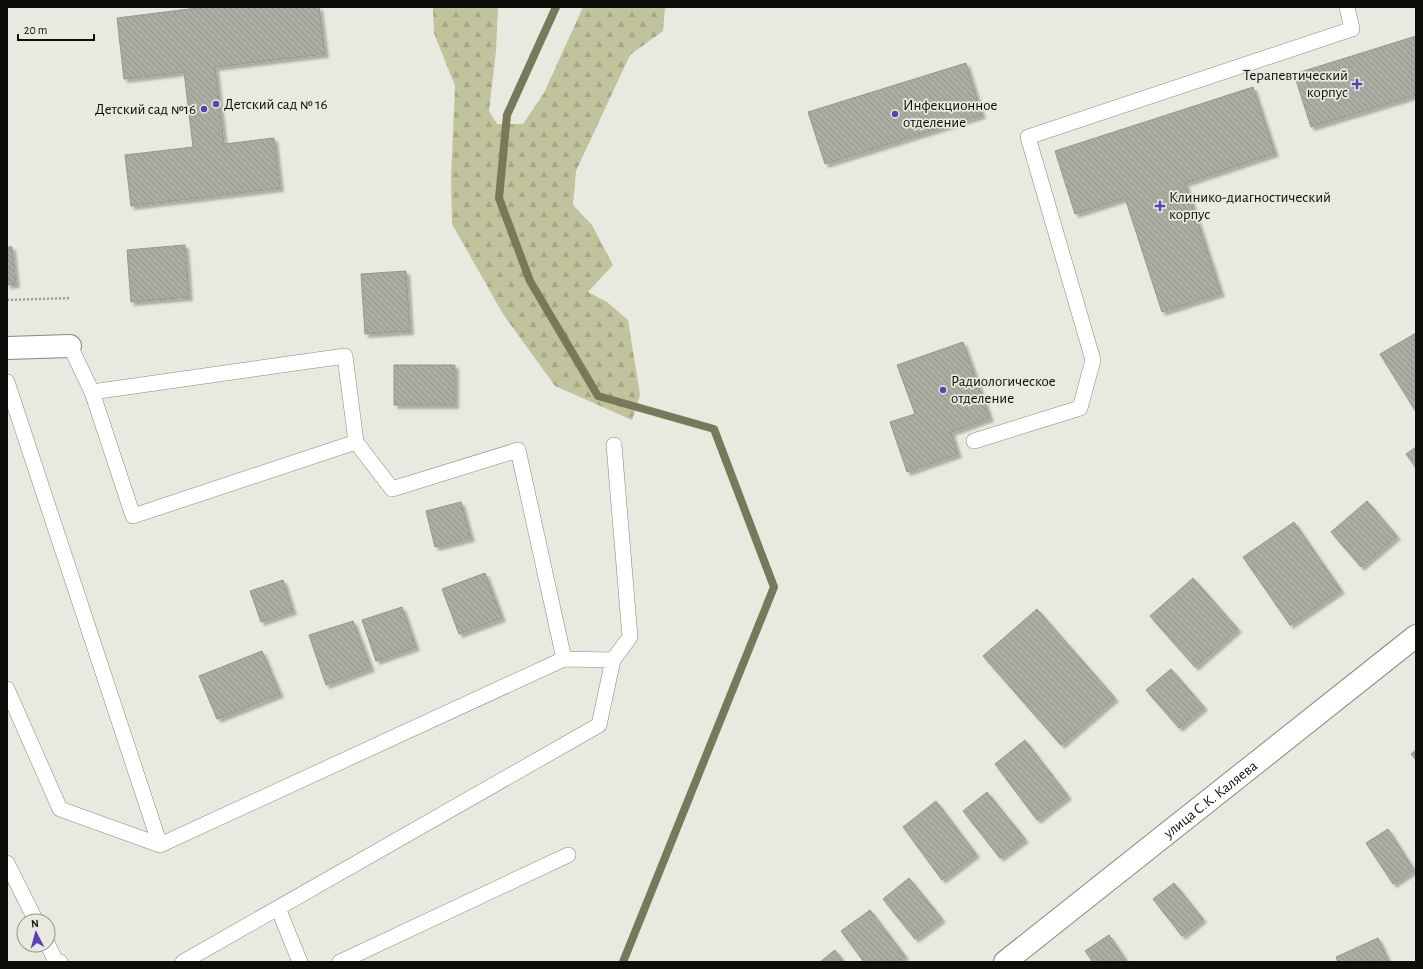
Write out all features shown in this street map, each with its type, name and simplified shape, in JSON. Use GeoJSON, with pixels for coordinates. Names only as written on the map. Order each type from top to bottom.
{"type":"FeatureCollection","features":[{"type":"Feature","properties":{"kind":"street"},"geometry":{"type":"LineString","coordinates":[[7,348],[70,346]]}},
{"type":"Feature","properties":{"kind":"street","name":"улица С.К. Каляева"},"geometry":{"type":"LineString","coordinates":[[1005,962],[1416,636]]}},
{"type":"Feature","properties":{"kind":"lane"},"geometry":{"type":"LineString","coordinates":[[974,441],[1080,408],[1093,360],[1028,137],[1352,29],[1347,7]]}},
{"type":"Feature","properties":{"kind":"lane"},"geometry":{"type":"LineString","coordinates":[[70,346],[92,392],[133,516],[356,442]]}},
{"type":"Feature","properties":{"kind":"lane"},"geometry":{"type":"LineString","coordinates":[[92,392],[345,356],[356,442],[392,489],[518,450],[564,659]]}},
{"type":"Feature","properties":{"kind":"lane"},"geometry":{"type":"LineString","coordinates":[[7,382],[160,845]]}},
{"type":"Feature","properties":{"kind":"lane"},"geometry":{"type":"LineString","coordinates":[[183,962],[599,725],[613,660],[630,637],[614,445]]}},
{"type":"Feature","properties":{"kind":"lane"},"geometry":{"type":"LineString","coordinates":[[7,689],[60,809],[160,845],[564,659],[613,660]]}},
{"type":"Feature","properties":{"kind":"lane"},"geometry":{"type":"LineString","coordinates":[[340,962],[568,855]]}},
{"type":"Feature","properties":{"kind":"lane"},"geometry":{"type":"LineString","coordinates":[[7,863],[32,913]]}},
{"type":"Feature","properties":{"kind":"lane"},"geometry":{"type":"LineString","coordinates":[[278,908],[300,962]]}},
{"type":"Feature","properties":{"kind":"lane"},"geometry":{"type":"LineString","coordinates":[[52,953],[55,960],[60,962]]}},
{"type":"Feature","properties":{"kind":"path"},"geometry":{"type":"LineString","coordinates":[[7,300],[71,298]]}},
{"type":"Feature","properties":{"kind":"green space"},"geometry":{"type":"Polygon","coordinates":[[[433,7],[498,7],[496,51],[489,111],[497,124],[523,124],[544,93],[583,7],[665,7],[663,31],[630,55],[576,171],[573,205],[592,225],[613,265],[588,292],[607,302],[628,320],[640,395],[632,420],[555,386],[503,314],[452,224],[451,178],[455,86],[434,33],[433,7]]]}},
{"type":"Feature","properties":{"kind":"building","name":"Детский сад №16"},"geometry":{"type":"Polygon","coordinates":[[[205,7],[319,7],[325,54],[215,67],[224,144],[274,138],[280,188],[131,206],[125,155],[193,147],[184,72],[124,79],[117,18],[205,7]]]}},
{"type":"Feature","properties":{"kind":"building","name":"Терапевтический корпус"},"geometry":{"type":"Polygon","coordinates":[[[1416,36],[1416,95],[1311,127],[1294,74],[1416,36]]]}},
{"type":"Feature","properties":{"kind":"building","name":"Инфекционное отделение"},"geometry":{"type":"Polygon","coordinates":[[[966,63],[982,115],[825,164],[808,112],[966,63]]]}},
{"type":"Feature","properties":{"kind":"building","name":"Клинико-диагностический корпус"},"geometry":{"type":"Polygon","coordinates":[[[1253,87],[1275,153],[1185,183],[1221,293],[1162,312],[1125,198],[1075,214],[1055,151],[1253,87]]]}},
{"type":"Feature","properties":{"kind":"building"},"geometry":{"type":"Polygon","coordinates":[[[185,245],[189,297],[131,302],[127,250],[185,245]]]}},
{"type":"Feature","properties":{"kind":"building"},"geometry":{"type":"Polygon","coordinates":[[[7,247],[12,247],[16,284],[7,285],[7,247]]]}},
{"type":"Feature","properties":{"kind":"building"},"geometry":{"type":"Polygon","coordinates":[[[406,271],[410,331],[365,334],[361,274],[406,271]]]}},
{"type":"Feature","properties":{"kind":"building"},"geometry":{"type":"Polygon","coordinates":[[[1416,333],[1416,412],[1380,354],[1416,333]]]}},
{"type":"Feature","properties":{"kind":"building","name":"Радиологическое отделение"},"geometry":{"type":"Polygon","coordinates":[[[963,342],[990,418],[951,432],[958,454],[907,472],[890,422],[915,414],[897,365],[963,342]]]}},
{"type":"Feature","properties":{"kind":"building"},"geometry":{"type":"Polygon","coordinates":[[[394,365],[455,365],[455,405],[394,405],[394,365]]]}},
{"type":"Feature","properties":{"kind":"building"},"geometry":{"type":"Polygon","coordinates":[[[1416,447],[1416,468],[1406,454],[1416,447]]]}},
{"type":"Feature","properties":{"kind":"building"},"geometry":{"type":"Polygon","coordinates":[[[1367,501],[1397,536],[1361,567],[1331,532],[1367,501]]]}},
{"type":"Feature","properties":{"kind":"building"},"geometry":{"type":"Polygon","coordinates":[[[461,502],[471,538],[435,547],[426,511],[461,502]]]}},
{"type":"Feature","properties":{"kind":"building"},"geometry":{"type":"Polygon","coordinates":[[[1294,522],[1341,590],[1290,625],[1243,557],[1294,522]]]}},
{"type":"Feature","properties":{"kind":"building"},"geometry":{"type":"Polygon","coordinates":[[[485,573],[502,618],[459,634],[442,589],[485,573]]]}},
{"type":"Feature","properties":{"kind":"building"},"geometry":{"type":"Polygon","coordinates":[[[1193,578],[1238,629],[1195,667],[1150,616],[1193,578]]]}},
{"type":"Feature","properties":{"kind":"building"},"geometry":{"type":"Polygon","coordinates":[[[283,580],[293,611],[261,622],[250,591],[283,580]]]}},
{"type":"Feature","properties":{"kind":"building"},"geometry":{"type":"Polygon","coordinates":[[[402,607],[416,647],[376,661],[362,620],[402,607]]]}},
{"type":"Feature","properties":{"kind":"building"},"geometry":{"type":"Polygon","coordinates":[[[1037,609],[1115,698],[1061,745],[983,656],[1037,609]]]}},
{"type":"Feature","properties":{"kind":"building"},"geometry":{"type":"Polygon","coordinates":[[[353,621],[371,668],[326,685],[309,635],[353,621]]]}},
{"type":"Feature","properties":{"kind":"building"},"geometry":{"type":"Polygon","coordinates":[[[262,651],[280,694],[217,719],[199,676],[262,651]]]}},
{"type":"Feature","properties":{"kind":"building"},"geometry":{"type":"Polygon","coordinates":[[[1171,669],[1204,707],[1179,728],[1146,690],[1171,669]]]}},
{"type":"Feature","properties":{"kind":"building"},"geometry":{"type":"Polygon","coordinates":[[[1025,740],[1068,796],[1037,820],[995,764],[1025,740]]]}},
{"type":"Feature","properties":{"kind":"building"},"geometry":{"type":"Polygon","coordinates":[[[1416,750],[1416,760],[1411,754],[1416,750]]]}},
{"type":"Feature","properties":{"kind":"building"},"geometry":{"type":"Polygon","coordinates":[[[987,792],[1025,839],[1000,858],[963,811],[987,792]]]}},
{"type":"Feature","properties":{"kind":"building"},"geometry":{"type":"Polygon","coordinates":[[[936,801],[976,854],[942,880],[903,827],[936,801]]]}},
{"type":"Feature","properties":{"kind":"building"},"geometry":{"type":"Polygon","coordinates":[[[1388,829],[1414,870],[1393,884],[1366,843],[1388,829]]]}},
{"type":"Feature","properties":{"kind":"building"},"geometry":{"type":"Polygon","coordinates":[[[909,878],[942,919],[915,939],[883,899],[909,878]]]}},
{"type":"Feature","properties":{"kind":"building"},"geometry":{"type":"Polygon","coordinates":[[[1174,883],[1203,919],[1182,936],[1153,899],[1174,883]]]}},
{"type":"Feature","properties":{"kind":"building"},"geometry":{"type":"Polygon","coordinates":[[[870,910],[905,956],[897,962],[864,962],[841,931],[870,910]]]}},
{"type":"Feature","properties":{"kind":"building"},"geometry":{"type":"Polygon","coordinates":[[[1109,935],[1127,962],[1093,962],[1085,951],[1109,935]]]}},
{"type":"Feature","properties":{"kind":"building"},"geometry":{"type":"Polygon","coordinates":[[[1378,938],[1389,962],[1338,962],[1336,957],[1378,938]]]}},
{"type":"Feature","properties":{"kind":"building"},"geometry":{"type":"Polygon","coordinates":[[[835,950],[844,962],[820,962],[835,950]]]}},
{"type":"Feature","properties":{"kind":"waterway"},"geometry":{"type":"LineString","coordinates":[[556,7],[507,115],[499,198],[530,281],[598,396],[714,429],[774,587],[623,962]]}},
{"type":"Feature","properties":{"kind":"place","name":"Терапевтический корпус"},"geometry":{"type":"Point","coordinates":[1357,84]}},
{"type":"Feature","properties":{"kind":"place","name":"Детский сад № 16"},"geometry":{"type":"Point","coordinates":[216,104]}},
{"type":"Feature","properties":{"kind":"place","name":"Детский сад №16"},"geometry":{"type":"Point","coordinates":[204,109]}},
{"type":"Feature","properties":{"kind":"place","name":"Инфекционное отделение"},"geometry":{"type":"Point","coordinates":[895,114]}},
{"type":"Feature","properties":{"kind":"place","name":"Клинико-диагностический корпус"},"geometry":{"type":"Point","coordinates":[1160,206]}},
{"type":"Feature","properties":{"kind":"place","name":"Радиологическое отделение"},"geometry":{"type":"Point","coordinates":[943,390]}}]}
